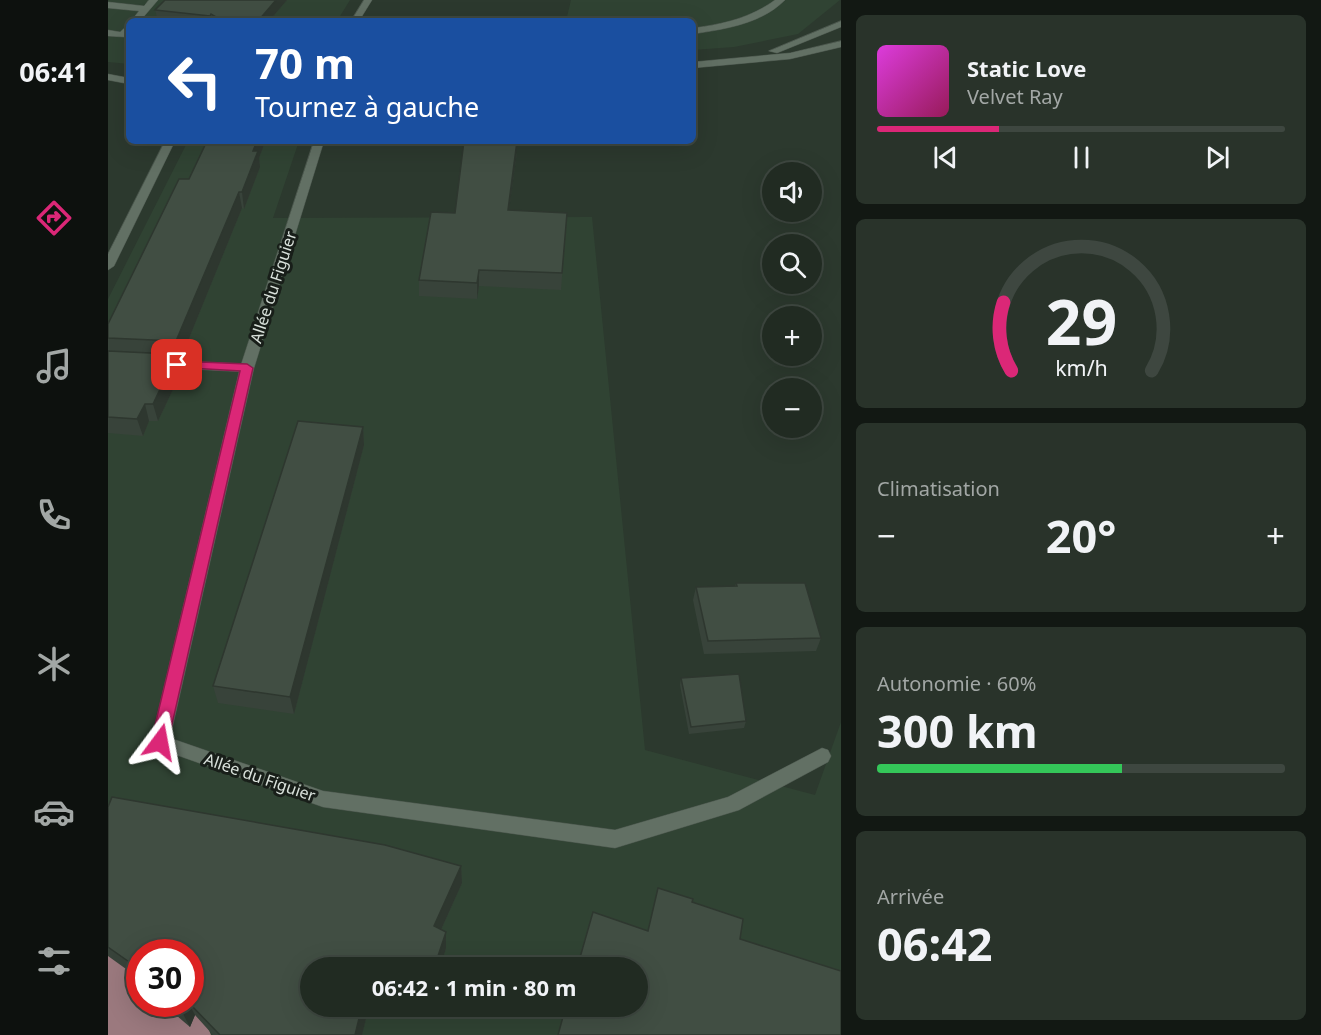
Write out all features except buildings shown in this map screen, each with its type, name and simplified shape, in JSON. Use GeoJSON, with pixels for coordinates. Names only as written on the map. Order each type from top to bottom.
{"type":"FeatureCollection","features":[{"type":"Feature","properties":{"kind":"street"},"geometry":{"type":"LineString","coordinates":[[138,18],[154,0]]}},
{"type":"Feature","properties":{"kind":"street"},"geometry":{"type":"LineString","coordinates":[[357,18],[368,0]]}},
{"type":"Feature","properties":{"kind":"street"},"geometry":{"type":"LineString","coordinates":[[696,31],[730,26],[760,15],[781,0]]}},
{"type":"Feature","properties":{"kind":"street"},"geometry":{"type":"LineString","coordinates":[[108,5],[146,9]]}},
{"type":"Feature","properties":{"kind":"street"},"geometry":{"type":"LineString","coordinates":[[744,60],[805,40],[841,24]]}},
{"type":"Feature","properties":{"kind":"street"},"geometry":{"type":"LineString","coordinates":[[108,33],[122,35],[126,30]]}},
{"type":"Feature","properties":{"kind":"street"},"geometry":{"type":"LineString","coordinates":[[696,65],[790,56],[841,44]]}},
{"type":"Feature","properties":{"kind":"street"},"geometry":{"type":"LineString","coordinates":[[108,77],[126,80]]}},
{"type":"Feature","properties":{"kind":"street"},"geometry":{"type":"LineString","coordinates":[[108,89],[126,88]]}},
{"type":"Feature","properties":{"kind":"street"},"geometry":{"type":"LineString","coordinates":[[108,266],[169,144]]}},
{"type":"Feature","properties":{"kind":"street","name":"Allée du Figuier"},"geometry":{"type":"LineString","coordinates":[[318,144],[247,368],[160,742],[322,799],[615,838],[732,804],[822,756]]}},
{"type":"Feature","properties":{"kind":"street"},"geometry":{"type":"LineString","coordinates":[[143,363],[247,368]]}},
{"type":"Feature","properties":{"kind":"shaded area"},"geometry":{"type":"Polygon","coordinates":[[[108,0],[350,0],[339,18],[126,18],[126,64],[108,62],[108,0]]]}},
{"type":"Feature","properties":{"kind":"shaded area"},"geometry":{"type":"Polygon","coordinates":[[[571,0],[840,0],[798,34],[734,47],[696,50],[696,18],[567,18],[571,0]]]}},
{"type":"Feature","properties":{"kind":"shaded area"},"geometry":{"type":"Polygon","coordinates":[[[186,144],[298,144],[273,218],[592,217],[645,750],[815,795],[841,722],[841,1035],[174,1035],[157,1017],[204,1017],[204,939],[126,939],[126,984],[108,964],[108,299],[186,144]]]}},
{"type":"Feature","properties":{"kind":"waterway"},"geometry":{"type":"LineString","coordinates":[[108,1003],[153,1035]]}},
{"type":"Feature","properties":{"kind":"route"},"geometry":{"type":"LineString","coordinates":[[160,742],[247,368],[177,365]]}}]}
